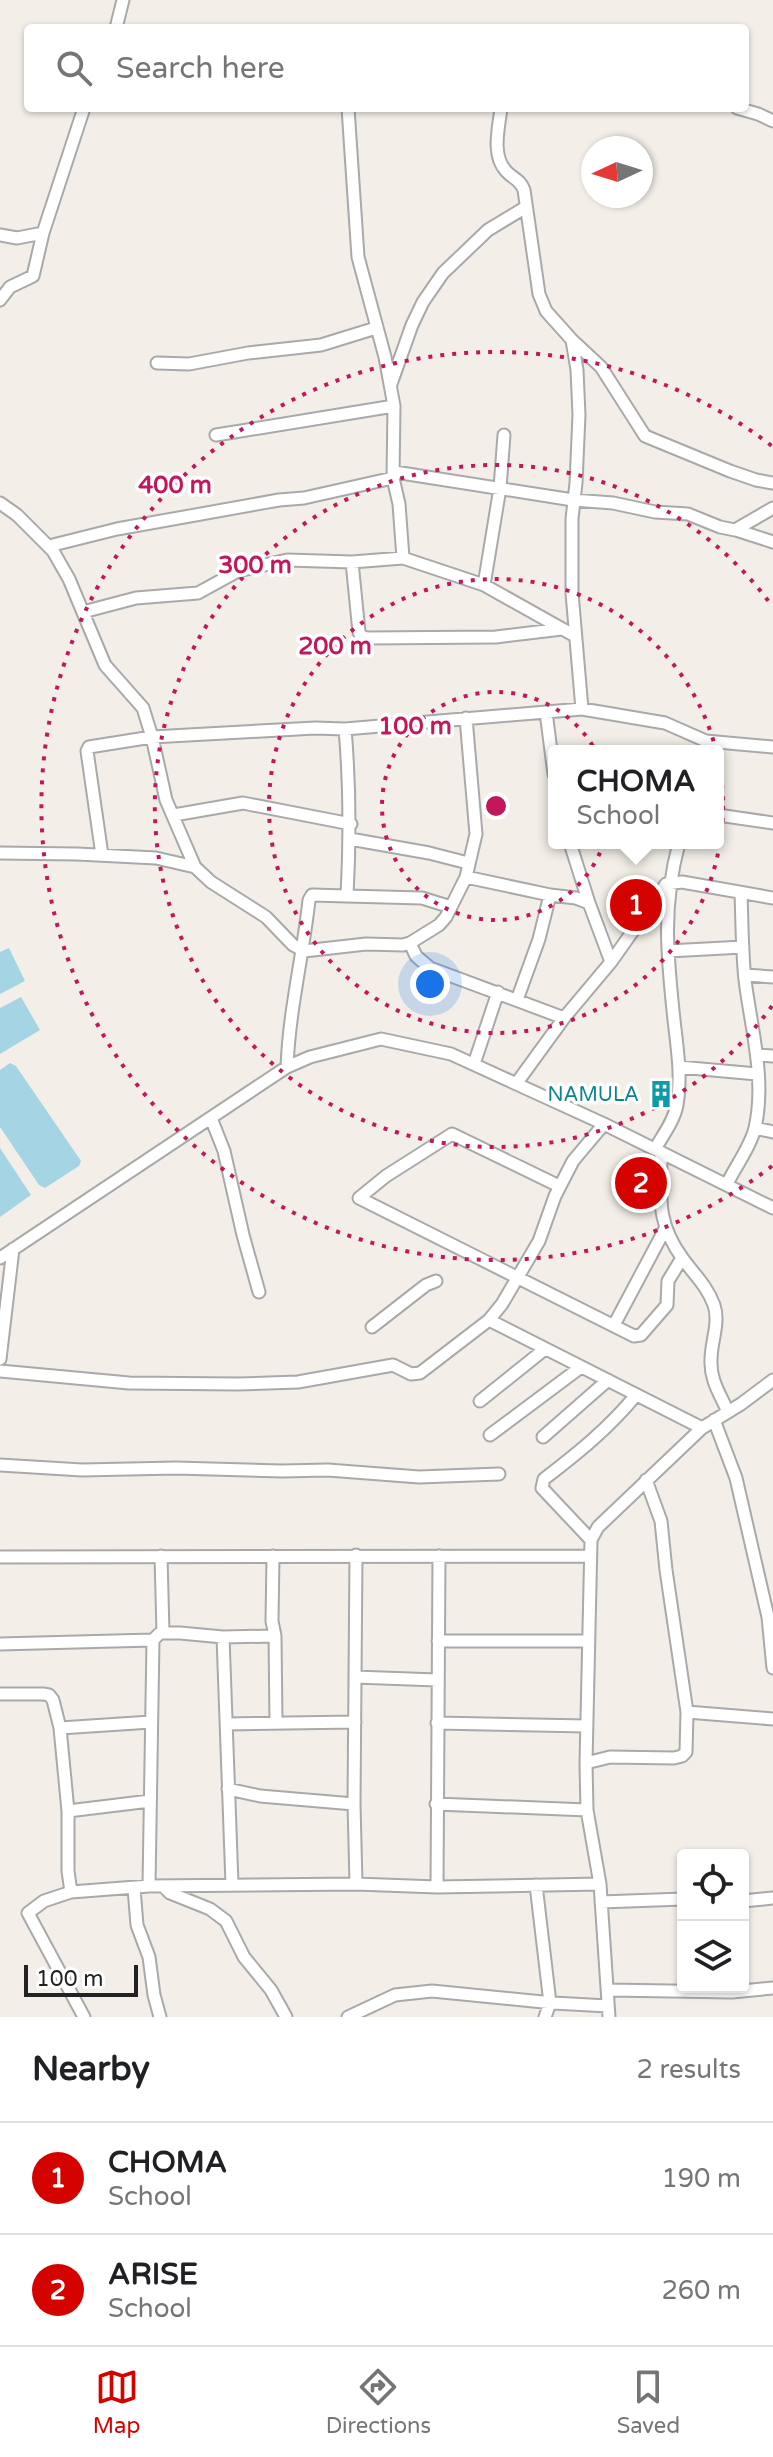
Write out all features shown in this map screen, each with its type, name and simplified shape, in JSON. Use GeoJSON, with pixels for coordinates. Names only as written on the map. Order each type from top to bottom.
{"type":"FeatureCollection","features":[{"type":"Feature","properties":{"kind":"street"},"geometry":{"type":"LineString","coordinates":[[117,24],[123,0]]}},
{"type":"Feature","properties":{"kind":"street"},"geometry":{"type":"LineString","coordinates":[[749,111],[773,121]]}},
{"type":"Feature","properties":{"kind":"street"},"geometry":{"type":"LineString","coordinates":[[0,300],[10,287],[33,276],[43,233],[83,112]]}},
{"type":"Feature","properties":{"kind":"street"},"geometry":{"type":"LineString","coordinates":[[348,112],[358,257],[394,406],[394,475],[403,558]]}},
{"type":"Feature","properties":{"kind":"street"},"geometry":{"type":"LineString","coordinates":[[500,112],[499,159],[505,171],[521,183],[535,276],[546,311],[601,367],[645,436],[730,471],[773,483]]}},
{"type":"Feature","properties":{"kind":"street"},"geometry":{"type":"LineString","coordinates":[[391,384],[412,325],[443,273],[488,230],[526,207]]}},
{"type":"Feature","properties":{"kind":"street"},"geometry":{"type":"LineString","coordinates":[[0,235],[17,238],[43,233]]}},
{"type":"Feature","properties":{"kind":"street"},"geometry":{"type":"LineString","coordinates":[[157,363],[189,364],[248,353],[321,345],[376,328]]}},
{"type":"Feature","properties":{"kind":"street"},"geometry":{"type":"LineString","coordinates":[[572,340],[579,415],[573,500],[572,593],[582,709]]}},
{"type":"Feature","properties":{"kind":"street"},"geometry":{"type":"LineString","coordinates":[[216,435],[394,406]]}},
{"type":"Feature","properties":{"kind":"street"},"geometry":{"type":"LineString","coordinates":[[484,585],[500,488],[504,435]]}},
{"type":"Feature","properties":{"kind":"street"},"geometry":{"type":"LineString","coordinates":[[49,546],[117,529],[304,498],[394,475],[688,514],[773,542]]}},
{"type":"Feature","properties":{"kind":"street"},"geometry":{"type":"LineString","coordinates":[[0,503],[49,546],[69,579],[105,665],[143,708],[166,800],[195,867],[211,882],[266,917],[293,945],[304,951],[410,943],[439,925],[466,877],[476,834],[466,718]]}},
{"type":"Feature","properties":{"kind":"street"},"geometry":{"type":"LineString","coordinates":[[735,530],[773,508]]}},
{"type":"Feature","properties":{"kind":"street"},"geometry":{"type":"LineString","coordinates":[[83,612],[136,598],[198,593],[224,577],[266,563],[305,559],[352,562],[403,558],[484,585],[575,636]]}},
{"type":"Feature","properties":{"kind":"street"},"geometry":{"type":"LineString","coordinates":[[352,562],[359,632],[367,638],[496,637],[562,629]]}},
{"type":"Feature","properties":{"kind":"street"},"geometry":{"type":"LineString","coordinates":[[102,855],[87,749],[152,737],[345,729],[582,709],[665,723],[704,745]]}},
{"type":"Feature","properties":{"kind":"street"},"geometry":{"type":"LineString","coordinates":[[546,712],[550,745]]}},
{"type":"Feature","properties":{"kind":"street"},"geometry":{"type":"LineString","coordinates":[[345,729],[351,824],[347,896]]}},
{"type":"Feature","properties":{"kind":"street"},"geometry":{"type":"LineString","coordinates":[[724,746],[773,747]]}},
{"type":"Feature","properties":{"kind":"street"},"geometry":{"type":"LineString","coordinates":[[174,815],[223,805],[254,804],[351,824]]}},
{"type":"Feature","properties":{"kind":"street"},"geometry":{"type":"LineString","coordinates":[[724,816],[773,823]]}},
{"type":"Feature","properties":{"kind":"street"},"geometry":{"type":"LineString","coordinates":[[350,839],[468,863]]}},
{"type":"Feature","properties":{"kind":"street"},"geometry":{"type":"LineString","coordinates":[[572,849],[611,962]]}},
{"type":"Feature","properties":{"kind":"street"},"geometry":{"type":"LineString","coordinates":[[677,849],[666,908],[679,1067],[677,1108],[658,1150],[661,1208],[665,1229],[714,1305],[717,1318],[711,1374],[728,1412]]}},
{"type":"Feature","properties":{"kind":"street"},"geometry":{"type":"LineString","coordinates":[[0,853],[156,858],[195,867]]}},
{"type":"Feature","properties":{"kind":"street"},"geometry":{"type":"LineString","coordinates":[[466,877],[589,903]]}},
{"type":"Feature","properties":{"kind":"street"},"geometry":{"type":"LineString","coordinates":[[516,1084],[669,882],[773,898]]}},
{"type":"Feature","properties":{"kind":"street"},"geometry":{"type":"LineString","coordinates":[[727,1184],[755,1128],[758,1055],[745,975],[741,893]]}},
{"type":"Feature","properties":{"kind":"street"},"geometry":{"type":"LineString","coordinates":[[287,1067],[293,1007],[312,895],[422,898],[451,907]]}},
{"type":"Feature","properties":{"kind":"street"},"geometry":{"type":"LineString","coordinates":[[517,1000],[539,939],[550,895]]}},
{"type":"Feature","properties":{"kind":"street"},"geometry":{"type":"LineString","coordinates":[[410,943],[416,956],[430,968],[564,1018]]}},
{"type":"Feature","properties":{"kind":"street"},"geometry":{"type":"LineString","coordinates":[[668,951],[743,947]]}},
{"type":"Feature","properties":{"kind":"street"},"geometry":{"type":"LineString","coordinates":[[745,975],[773,977]]}},
{"type":"Feature","properties":{"kind":"street"},"geometry":{"type":"LineString","coordinates":[[474,1064],[498,992]]}},
{"type":"Feature","properties":{"kind":"street"},"geometry":{"type":"LineString","coordinates":[[0,1258],[287,1067],[310,1057],[381,1039],[451,1054],[604,1124],[773,1208]]}},
{"type":"Feature","properties":{"kind":"street"},"geometry":{"type":"LineString","coordinates":[[758,1055],[773,1056]]}},
{"type":"Feature","properties":{"kind":"street"},"geometry":{"type":"LineString","coordinates":[[679,1067],[757,1074]]}},
{"type":"Feature","properties":{"kind":"street"},"geometry":{"type":"LineString","coordinates":[[211,1118],[224,1151],[259,1292]]}},
{"type":"Feature","properties":{"kind":"street"},"geometry":{"type":"LineString","coordinates":[[0,1371],[104,1381],[207,1384],[298,1382],[393,1365],[415,1374],[489,1320],[518,1279],[539,1241],[559,1186],[573,1161],[604,1124]]}},
{"type":"Feature","properties":{"kind":"street"},"geometry":{"type":"LineString","coordinates":[[755,1128],[773,1132]]}},
{"type":"Feature","properties":{"kind":"street"},"geometry":{"type":"LineString","coordinates":[[559,1186],[448,1134],[359,1198],[634,1336],[641,1335],[667,1305],[668,1281],[682,1258]]}},
{"type":"Feature","properties":{"kind":"street"},"geometry":{"type":"LineString","coordinates":[[614,1325],[665,1229]]}},
{"type":"Feature","properties":{"kind":"street"},"geometry":{"type":"LineString","coordinates":[[0,1359],[13,1249]]}},
{"type":"Feature","properties":{"kind":"street"},"geometry":{"type":"LineString","coordinates":[[372,1327],[426,1285],[436,1281]]}},
{"type":"Feature","properties":{"kind":"street"},"geometry":{"type":"LineString","coordinates":[[489,1320],[702,1428]]}},
{"type":"Feature","properties":{"kind":"street"},"geometry":{"type":"LineString","coordinates":[[480,1401],[545,1349]]}},
{"type":"Feature","properties":{"kind":"street"},"geometry":{"type":"LineString","coordinates":[[490,1435],[581,1367]]}},
{"type":"Feature","properties":{"kind":"street"},"geometry":{"type":"LineString","coordinates":[[543,1437],[608,1380]]}},
{"type":"Feature","properties":{"kind":"street"},"geometry":{"type":"LineString","coordinates":[[348,2017],[395,1995],[424,1991],[609,2012],[600,1884],[587,1810],[591,1540],[598,1527],[702,1428],[773,1380]]}},
{"type":"Feature","properties":{"kind":"street"},"geometry":{"type":"LineString","coordinates":[[591,1540],[542,1488],[542,1484],[544,1479],[618,1417],[636,1395]]}},
{"type":"Feature","properties":{"kind":"street"},"geometry":{"type":"LineString","coordinates":[[714,1420],[736,1478],[768,1617],[773,1668]]}},
{"type":"Feature","properties":{"kind":"street"},"geometry":{"type":"LineString","coordinates":[[0,1465],[82,1470],[328,1470],[419,1477],[499,1474]]}},
{"type":"Feature","properties":{"kind":"street"},"geometry":{"type":"LineString","coordinates":[[586,1763],[610,1757],[682,1756],[686,1752],[687,1712],[661,1521],[646,1480]]}},
{"type":"Feature","properties":{"kind":"street"},"geometry":{"type":"LineString","coordinates":[[356,1555],[354,1804],[360,1884]]}},
{"type":"Feature","properties":{"kind":"street"},"geometry":{"type":"LineString","coordinates":[[149,1886],[151,1722],[161,1556]]}},
{"type":"Feature","properties":{"kind":"street"},"geometry":{"type":"LineString","coordinates":[[273,1556],[276,1722]]}},
{"type":"Feature","properties":{"kind":"street"},"geometry":{"type":"LineString","coordinates":[[437,1887],[439,1556]]}},
{"type":"Feature","properties":{"kind":"street"},"geometry":{"type":"LineString","coordinates":[[0,1557],[590,1556]]}},
{"type":"Feature","properties":{"kind":"street"},"geometry":{"type":"LineString","coordinates":[[0,1644],[158,1637],[275,1636]]}},
{"type":"Feature","properties":{"kind":"street"},"geometry":{"type":"LineString","coordinates":[[223,1637],[232,1884]]}},
{"type":"Feature","properties":{"kind":"street"},"geometry":{"type":"LineString","coordinates":[[438,1641],[588,1641]]}},
{"type":"Feature","properties":{"kind":"street"},"geometry":{"type":"LineString","coordinates":[[355,1677],[437,1680]]}},
{"type":"Feature","properties":{"kind":"street"},"geometry":{"type":"LineString","coordinates":[[0,1694],[49,1695],[53,1700],[60,1728],[68,1811],[71,1892]]}},
{"type":"Feature","properties":{"kind":"street"},"geometry":{"type":"LineString","coordinates":[[687,1712],[773,1719]]}},
{"type":"Feature","properties":{"kind":"street"},"geometry":{"type":"LineString","coordinates":[[60,1728],[151,1722]]}},
{"type":"Feature","properties":{"kind":"street"},"geometry":{"type":"LineString","coordinates":[[226,1724],[355,1722]]}},
{"type":"Feature","properties":{"kind":"street"},"geometry":{"type":"LineString","coordinates":[[437,1723],[587,1726]]}},
{"type":"Feature","properties":{"kind":"street"},"geometry":{"type":"LineString","coordinates":[[228,1789],[260,1796],[354,1804]]}},
{"type":"Feature","properties":{"kind":"street"},"geometry":{"type":"LineString","coordinates":[[68,1811],[150,1801]]}},
{"type":"Feature","properties":{"kind":"street"},"geometry":{"type":"LineString","coordinates":[[436,1804],[587,1810]]}},
{"type":"Feature","properties":{"kind":"street"},"geometry":{"type":"LineString","coordinates":[[84,2017],[28,1913],[44,1901],[71,1892],[232,1884],[437,1887],[600,1884]]}},
{"type":"Feature","properties":{"kind":"street"},"geometry":{"type":"LineString","coordinates":[[536,1885],[550,2003],[545,2017]]}},
{"type":"Feature","properties":{"kind":"street"},"geometry":{"type":"LineString","coordinates":[[162,1886],[170,1893],[210,1909],[226,1921],[244,1957],[271,1990],[286,2017]]}},
{"type":"Feature","properties":{"kind":"street"},"geometry":{"type":"LineString","coordinates":[[134,1888],[137,1925],[149,1957],[160,2017]]}},
{"type":"Feature","properties":{"kind":"street"},"geometry":{"type":"LineString","coordinates":[[749,1900],[773,1898]]}},
{"type":"Feature","properties":{"kind":"street"},"geometry":{"type":"LineString","coordinates":[[601,1902],[677,1899]]}},
{"type":"Feature","properties":{"kind":"street"},"geometry":{"type":"LineString","coordinates":[[608,1990],[732,1992],[773,1988]]}},
{"type":"Feature","properties":{"kind":"water"},"geometry":{"type":"Polygon","coordinates":[[[9,948],[25,981],[0,994],[0,952],[9,948]]]}},
{"type":"Feature","properties":{"kind":"water"},"geometry":{"type":"Polygon","coordinates":[[[21,997],[40,1030],[0,1054],[0,1008],[21,997]]]}},
{"type":"Feature","properties":{"kind":"water"},"geometry":{"type":"Polygon","coordinates":[[[10,1063],[16,1066],[81,1161],[79,1166],[45,1188],[39,1185],[0,1127],[0,1070],[10,1063]]]}},
{"type":"Feature","properties":{"kind":"water"},"geometry":{"type":"Polygon","coordinates":[[[0,1148],[31,1195],[0,1217],[0,1148]]]}},
{"type":"Feature","properties":{"kind":"place","name":"CHOMA"},"geometry":{"type":"Point","coordinates":[636,905]}},
{"type":"Feature","properties":{"kind":"place","name":"NAMULA"},"geometry":{"type":"Point","coordinates":[661,1094]}},
{"type":"Feature","properties":{"kind":"place","name":"ARISE"},"geometry":{"type":"Point","coordinates":[641,1183]}}]}
